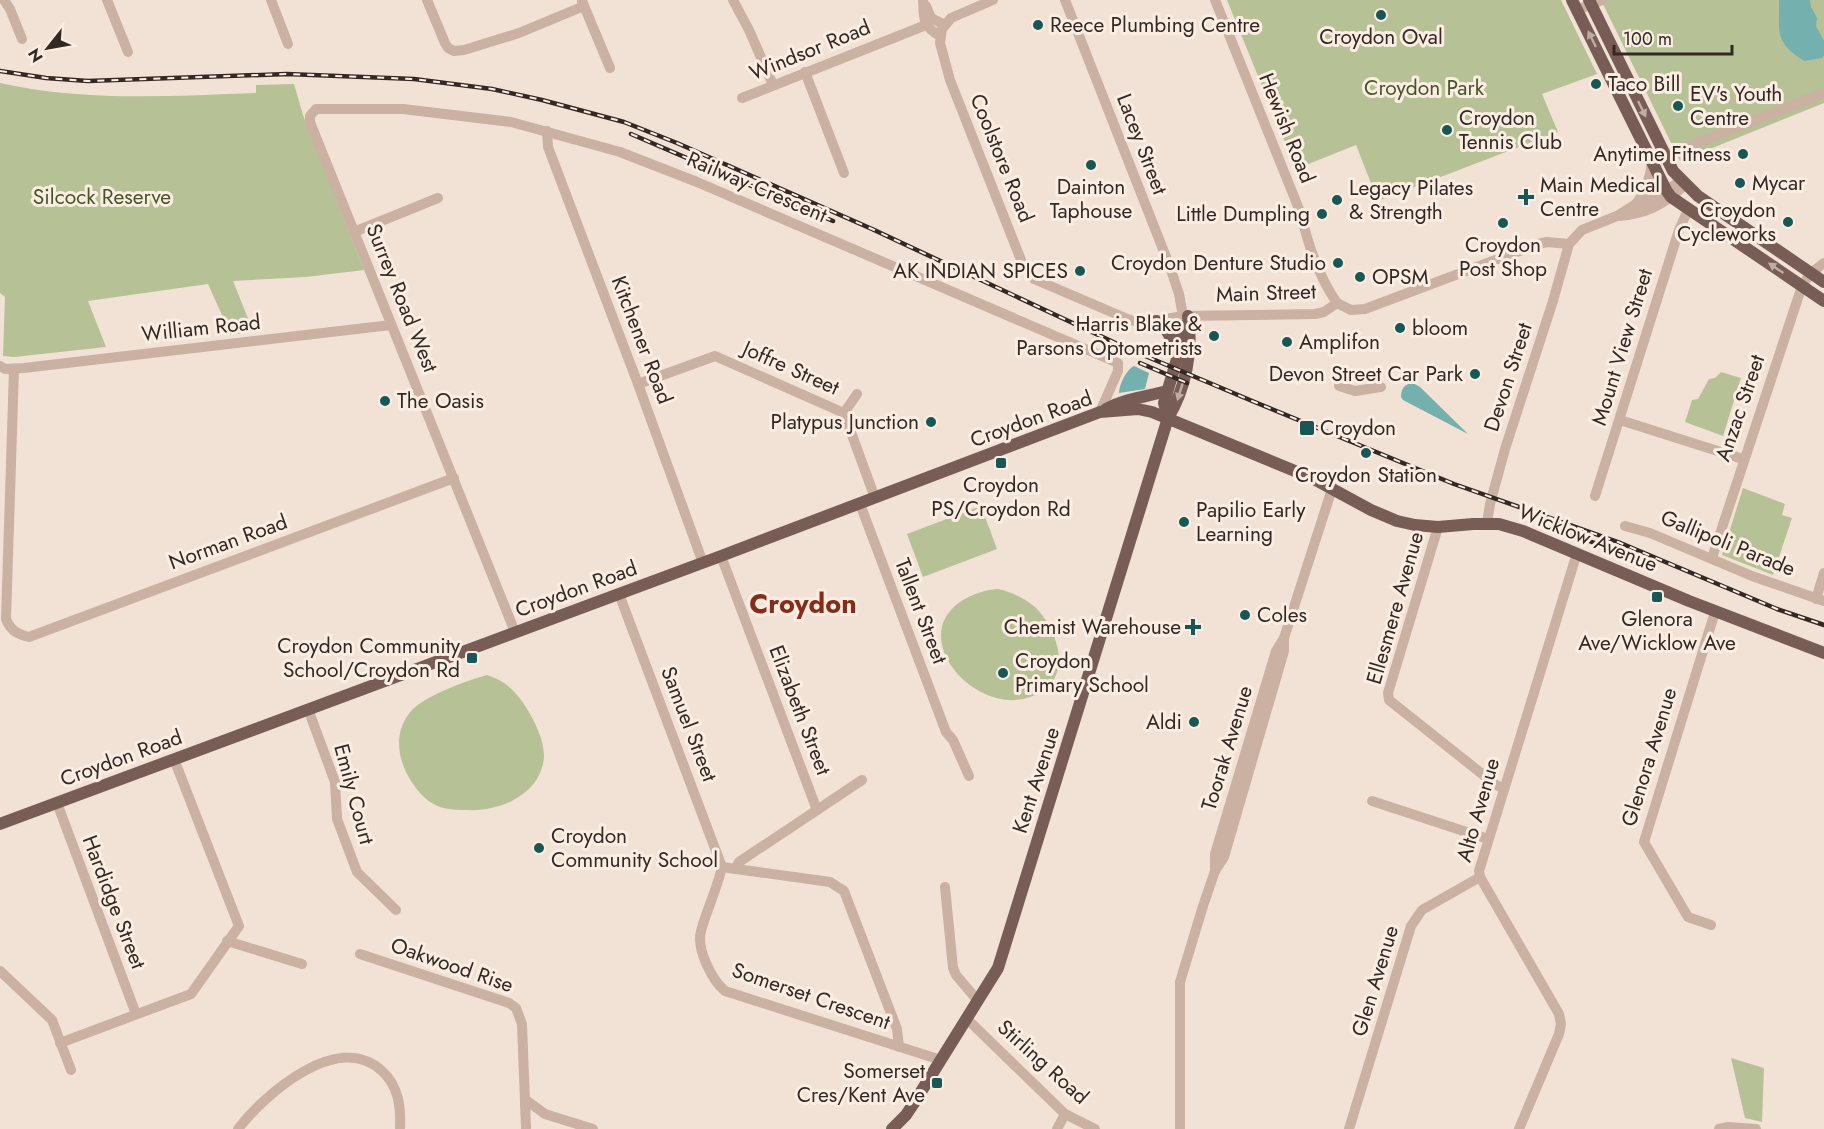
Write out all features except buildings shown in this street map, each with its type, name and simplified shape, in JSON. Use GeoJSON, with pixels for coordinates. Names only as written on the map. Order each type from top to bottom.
{"type":"FeatureCollection","features":[{"type":"Feature","properties":{"kind":"main road"},"geometry":{"type":"LineString","coordinates":[[1594,1],[1672,171],[1698,196],[1824,282]]}},
{"type":"Feature","properties":{"kind":"main road"},"geometry":{"type":"LineString","coordinates":[[1575,5],[1668,194],[1688,210],[1824,301]]}},
{"type":"Feature","properties":{"kind":"main road","name":"Kent Avenue"},"geometry":{"type":"LineString","coordinates":[[1168,418],[1164,403],[1179,352],[1185,316]]}},
{"type":"Feature","properties":{"kind":"main road","name":"Kent Avenue"},"geometry":{"type":"LineString","coordinates":[[892,1129],[906,1115],[998,968],[1168,418],[1177,401],[1188,364],[1190,328],[1185,316]]}},
{"type":"Feature","properties":{"kind":"main road"},"geometry":{"type":"LineString","coordinates":[[1155,321],[1165,328],[1179,352]]}},
{"type":"Feature","properties":{"kind":"main road"},"geometry":{"type":"LineString","coordinates":[[1100,412],[1123,400],[1167,390]]}},
{"type":"Feature","properties":{"kind":"main road","name":"Croydon Road"},"geometry":{"type":"LineString","coordinates":[[0,824],[703,563],[1100,412],[1138,409],[1168,418]]}},
{"type":"Feature","properties":{"kind":"main road","name":"Wicklow Avenue"},"geometry":{"type":"LineString","coordinates":[[1168,418],[1312,478],[1397,521],[1438,527],[1503,524],[1715,612],[1824,653]]}},
{"type":"Feature","properties":{"kind":"street"},"geometry":{"type":"LineString","coordinates":[[4,0],[22,39]]}},
{"type":"Feature","properties":{"kind":"street"},"geometry":{"type":"LineString","coordinates":[[107,0],[128,52]]}},
{"type":"Feature","properties":{"kind":"street"},"geometry":{"type":"LineString","coordinates":[[271,0],[288,44]]}},
{"type":"Feature","properties":{"kind":"street"},"geometry":{"type":"LineString","coordinates":[[427,0],[445,44],[454,51],[519,33],[583,3],[610,68]]}},
{"type":"Feature","properties":{"kind":"street"},"geometry":{"type":"LineString","coordinates":[[733,0],[773,85]]}},
{"type":"Feature","properties":{"kind":"street"},"geometry":{"type":"LineString","coordinates":[[923,0],[926,26],[929,30],[943,31],[960,14],[993,0]]}},
{"type":"Feature","properties":{"kind":"street"},"geometry":{"type":"LineString","coordinates":[[923,0],[931,18],[943,31]]}},
{"type":"Feature","properties":{"kind":"street","name":"Hewish Road"},"geometry":{"type":"LineString","coordinates":[[1215,0],[1301,214],[1309,243],[1329,291],[1337,303]]}},
{"type":"Feature","properties":{"kind":"street"},"geometry":{"type":"LineString","coordinates":[[1575,5],[1594,1]]}},
{"type":"Feature","properties":{"kind":"street","name":"Lacey Street"},"geometry":{"type":"LineString","coordinates":[[1064,3],[1133,172],[1179,294],[1186,305],[1185,316]]}},
{"type":"Feature","properties":{"kind":"street","name":"Windsor Road"},"geometry":{"type":"LineString","coordinates":[[742,98],[926,26]]}},
{"type":"Feature","properties":{"kind":"street","name":"Coolstore Road"},"geometry":{"type":"LineString","coordinates":[[943,31],[941,51],[950,80],[1023,265],[1034,279],[1044,283]]}},
{"type":"Feature","properties":{"kind":"street"},"geometry":{"type":"LineString","coordinates":[[805,72],[844,173]]}},
{"type":"Feature","properties":{"kind":"street"},"geometry":{"type":"LineString","coordinates":[[1665,156],[1824,93]]}},
{"type":"Feature","properties":{"kind":"street","name":"Railway Crescent"},"geometry":{"type":"LineString","coordinates":[[312,112],[320,107],[403,109],[512,122],[620,152],[697,182],[1118,363],[1118,371],[1100,412]]}},
{"type":"Feature","properties":{"kind":"street","name":"Surrey Road West"},"geometry":{"type":"LineString","coordinates":[[312,112],[310,122],[515,632]]}},
{"type":"Feature","properties":{"kind":"street","name":"Kitchener Road"},"geometry":{"type":"LineString","coordinates":[[547,131],[548,147],[703,563]]}},
{"type":"Feature","properties":{"kind":"street"},"geometry":{"type":"LineString","coordinates":[[1636,204],[1648,185],[1652,163]]}},
{"type":"Feature","properties":{"kind":"street"},"geometry":{"type":"LineString","coordinates":[[1617,216],[1637,214],[1660,205],[1668,194],[1683,183]]}},
{"type":"Feature","properties":{"kind":"street"},"geometry":{"type":"LineString","coordinates":[[1569,244],[1582,230],[1617,216],[1636,204],[1668,194]]}},
{"type":"Feature","properties":{"kind":"street"},"geometry":{"type":"LineString","coordinates":[[354,232],[438,198]]}},
{"type":"Feature","properties":{"kind":"street","name":"Mount View Street"},"geometry":{"type":"LineString","coordinates":[[1595,496],[1679,231],[1688,210]]}},
{"type":"Feature","properties":{"kind":"street","name":"Main Street"},"geometry":{"type":"LineString","coordinates":[[1044,283],[1130,320],[1143,323],[1185,316],[1316,314],[1324,312],[1337,303],[1351,310],[1365,309],[1538,244],[1547,242],[1569,244]]}},
{"type":"Feature","properties":{"kind":"street","name":"Devon Street"},"geometry":{"type":"LineString","coordinates":[[1487,523],[1505,449],[1569,244]]}},
{"type":"Feature","properties":{"kind":"street","name":"Anzac Street"},"geometry":{"type":"LineString","coordinates":[[1712,558],[1802,286],[1811,273],[1824,263]]}},
{"type":"Feature","properties":{"kind":"street","name":"William Road"},"geometry":{"type":"LineString","coordinates":[[0,366],[5,369],[14,369],[392,325]]}},
{"type":"Feature","properties":{"kind":"street","name":"Joffre Street"},"geometry":{"type":"LineString","coordinates":[[638,384],[715,356],[844,413],[875,498]]}},
{"type":"Feature","properties":{"kind":"street","name":"Norman Road"},"geometry":{"type":"LineString","coordinates":[[14,369],[6,619],[9,627],[15,633],[29,637],[454,478]]}},
{"type":"Feature","properties":{"kind":"street"},"geometry":{"type":"LineString","coordinates":[[1339,386],[1355,391],[1381,387]]}},
{"type":"Feature","properties":{"kind":"street"},"geometry":{"type":"LineString","coordinates":[[844,413],[857,394]]}},
{"type":"Feature","properties":{"kind":"street"},"geometry":{"type":"LineString","coordinates":[[1620,420],[1743,459]]}},
{"type":"Feature","properties":{"kind":"street","name":"Toorak Avenue"},"geometry":{"type":"LineString","coordinates":[[1180,1129],[1180,982],[1215,871],[1224,857],[1284,651],[1284,638],[1332,489]]}},
{"type":"Feature","properties":{"kind":"street","name":"Tallent Street"},"geometry":{"type":"LineString","coordinates":[[860,504],[946,732],[953,740],[969,776]]}},
{"type":"Feature","properties":{"kind":"street","name":"Gallipoli Parade"},"geometry":{"type":"LineString","coordinates":[[1625,526],[1650,533],[1752,576],[1820,600]]}},
{"type":"Feature","properties":{"kind":"street","name":"Ellesmere Avenue"},"geometry":{"type":"LineString","coordinates":[[1438,527],[1388,693],[1389,700],[1496,785],[1503,788]]}},
{"type":"Feature","properties":{"kind":"street","name":"Alto Avenue"},"geometry":{"type":"LineString","coordinates":[[1519,1129],[1559,1034],[1561,1024],[1559,1014],[1480,877],[1479,871],[1577,553]]}},
{"type":"Feature","properties":{"kind":"street","name":"Elizabeth Street"},"geometry":{"type":"LineString","coordinates":[[721,556],[817,810]]}},
{"type":"Feature","properties":{"kind":"street"},"geometry":{"type":"LineString","coordinates":[[1820,600],[1824,573]]}},
{"type":"Feature","properties":{"kind":"street","name":"Samuel Street"},"geometry":{"type":"LineString","coordinates":[[619,594],[722,867]]}},
{"type":"Feature","properties":{"kind":"street","name":"Glenora Avenue"},"geometry":{"type":"LineString","coordinates":[[1711,924],[1688,917],[1644,842],[1715,612]]}},
{"type":"Feature","properties":{"kind":"street","name":"Emily Court"},"geometry":{"type":"LineString","coordinates":[[308,710],[335,782],[337,819],[357,872],[396,910]]}},
{"type":"Feature","properties":{"kind":"street"},"geometry":{"type":"LineString","coordinates":[[60,1043],[191,993],[238,926],[174,759]]}},
{"type":"Feature","properties":{"kind":"street"},"geometry":{"type":"LineString","coordinates":[[735,869],[739,862],[862,780]]}},
{"type":"Feature","properties":{"kind":"street"},"geometry":{"type":"LineString","coordinates":[[1372,801],[1488,839]]}},
{"type":"Feature","properties":{"kind":"street","name":"Hardidge Street"},"geometry":{"type":"LineString","coordinates":[[57,803],[136,1014]]}},
{"type":"Feature","properties":{"kind":"street"},"geometry":{"type":"LineString","coordinates":[[722,867],[830,882],[844,891],[897,1029],[899,1047]]}},
{"type":"Feature","properties":{"kind":"street","name":"Somerset Crescent"},"geometry":{"type":"LineString","coordinates":[[722,867],[700,933],[707,965],[718,985],[725,991],[941,1060]]}},
{"type":"Feature","properties":{"kind":"street","name":"Glen Avenue"},"geometry":{"type":"LineString","coordinates":[[1349,1129],[1411,926],[1422,910],[1480,877]]}},
{"type":"Feature","properties":{"kind":"street"},"geometry":{"type":"LineString","coordinates":[[945,887],[953,968],[956,975],[978,1001]]}},
{"type":"Feature","properties":{"kind":"street"},"geometry":{"type":"LineString","coordinates":[[227,941],[302,964]]}},
{"type":"Feature","properties":{"kind":"street","name":"Oakwood Rise"},"geometry":{"type":"LineString","coordinates":[[360,954],[516,1008],[522,1024],[526,1100]]}},
{"type":"Feature","properties":{"kind":"street"},"geometry":{"type":"LineString","coordinates":[[0,971],[51,1020],[71,1071]]}},
{"type":"Feature","properties":{"kind":"street","name":"Stirling Road"},"geometry":{"type":"LineString","coordinates":[[967,1019],[1065,1114],[1095,1129]]}},
{"type":"Feature","properties":{"kind":"street"},"geometry":{"type":"LineString","coordinates":[[238,1129],[249,1114],[290,1080],[326,1062],[343,1057],[358,1057],[374,1064],[393,1084],[400,1109],[400,1129]]}},
{"type":"Feature","properties":{"kind":"street"},"geometry":{"type":"LineString","coordinates":[[526,1100],[545,1114],[593,1129]]}},
{"type":"Feature","properties":{"kind":"street"},"geometry":{"type":"LineString","coordinates":[[526,1100],[526,1128]]}},
{"type":"Feature","properties":{"kind":"street"},"geometry":{"type":"LineString","coordinates":[[526,1128],[534,1118],[545,1114]]}},
{"type":"Feature","properties":{"kind":"street"},"geometry":{"type":"LineString","coordinates":[[1057,1129],[1065,1114]]}},
{"type":"Feature","properties":{"kind":"street"},"geometry":{"type":"LineString","coordinates":[[1719,1129],[1728,1126],[1756,1129]]}},
{"type":"Feature","properties":{"kind":"green space","name":"Croydon Park"},"geometry":{"type":"Polygon","coordinates":[[[1227,0],[1561,0],[1597,74],[1542,94],[1558,132],[1378,201],[1356,145],[1296,169],[1227,0]]]}},
{"type":"Feature","properties":{"kind":"green space"},"geometry":{"type":"Polygon","coordinates":[[[1601,0],[1824,0],[1824,103],[1680,161],[1601,0]]]}},
{"type":"Feature","properties":{"kind":"green space","name":"Silcock Reserve"},"geometry":{"type":"Polygon","coordinates":[[[0,83],[63,93],[128,96],[256,93],[256,85],[294,84],[303,115],[364,270],[306,277],[233,281],[253,331],[231,335],[208,284],[88,301],[106,347],[14,357],[3,356],[5,297],[0,293],[0,83]]]}},
{"type":"Feature","properties":{"kind":"green space"},"geometry":{"type":"Polygon","coordinates":[[[1721,372],[1741,378],[1723,436],[1685,422],[1692,400],[1698,399],[1709,379],[1715,378],[1721,372]]]}},
{"type":"Feature","properties":{"kind":"green space"},"geometry":{"type":"Polygon","coordinates":[[[1743,488],[1785,504],[1782,515],[1792,518],[1773,575],[1722,555],[1743,488]]]}},
{"type":"Feature","properties":{"kind":"green space"},"geometry":{"type":"Polygon","coordinates":[[[981,506],[997,549],[923,577],[907,534],[981,506]]]}},
{"type":"Feature","properties":{"kind":"green space"},"geometry":{"type":"Polygon","coordinates":[[[998,589],[1018,596],[1035,607],[1048,624],[1057,647],[1058,669],[1054,680],[1046,688],[1024,699],[1001,699],[979,691],[960,677],[947,659],[941,639],[945,619],[960,602],[978,593],[998,589]]]}},
{"type":"Feature","properties":{"kind":"green space"},"geometry":{"type":"Polygon","coordinates":[[[487,675],[500,680],[510,688],[530,714],[542,744],[544,756],[541,769],[536,781],[527,790],[505,804],[480,810],[455,810],[439,807],[425,798],[417,789],[404,767],[399,743],[405,720],[413,709],[428,698],[487,675]]]}},
{"type":"Feature","properties":{"kind":"green space"},"geometry":{"type":"Polygon","coordinates":[[[1731,1058],[1764,1068],[1762,1122],[1745,1118],[1731,1058]]]}},
{"type":"Feature","properties":{"kind":"water"},"geometry":{"type":"Polygon","coordinates":[[[1779,0],[1810,0],[1817,18],[1816,26],[1824,41],[1822,58],[1804,61],[1787,48],[1780,35],[1779,0]]]}},
{"type":"Feature","properties":{"kind":"water"},"geometry":{"type":"Polygon","coordinates":[[[1134,366],[1149,373],[1145,389],[1119,393],[1124,378],[1134,366]]]}},
{"type":"Feature","properties":{"kind":"water"},"geometry":{"type":"Polygon","coordinates":[[[1413,383],[1420,387],[1468,434],[1403,400],[1401,394],[1403,389],[1406,385],[1413,383]]]}},
{"type":"Feature","properties":{"kind":"railway"},"geometry":{"type":"LineString","coordinates":[[0,71],[88,81],[287,74],[414,79],[492,89],[624,122],[872,229],[1124,347],[1257,403],[1454,484],[1618,542],[1777,609],[1824,625]]}},
{"type":"Feature","properties":{"kind":"railway"},"geometry":{"type":"LineString","coordinates":[[631,134],[833,221]]}},
{"type":"Feature","properties":{"kind":"railway"},"geometry":{"type":"LineString","coordinates":[[1140,363],[1187,383]]}},
{"type":"Feature","properties":{"kind":"railway"},"geometry":{"type":"LineString","coordinates":[[1569,534],[1629,555]]}},
{"type":"Feature","properties":{"kind":"place","name":"Croydon Oval"},"geometry":{"type":"Point","coordinates":[1381,15]}},
{"type":"Feature","properties":{"kind":"place","name":"Reece Plumbing Centre"},"geometry":{"type":"Point","coordinates":[1038,25]}},
{"type":"Feature","properties":{"kind":"place","name":"Taco Bill"},"geometry":{"type":"Point","coordinates":[1596,84]}},
{"type":"Feature","properties":{"kind":"place","name":"EV's Youth Centre"},"geometry":{"type":"Point","coordinates":[1678,106]}},
{"type":"Feature","properties":{"kind":"place","name":"Croydon Tennis Club"},"geometry":{"type":"Point","coordinates":[1447,130]}},
{"type":"Feature","properties":{"kind":"place","name":"Anytime Fitness"},"geometry":{"type":"Point","coordinates":[1743,154]}},
{"type":"Feature","properties":{"kind":"place","name":"Dainton Taphouse"},"geometry":{"type":"Point","coordinates":[1091,165]}},
{"type":"Feature","properties":{"kind":"place","name":"Mycar"},"geometry":{"type":"Point","coordinates":[1740,183]}},
{"type":"Feature","properties":{"kind":"place","name":"Main Medical Centre"},"geometry":{"type":"Point","coordinates":[1526,197]}},
{"type":"Feature","properties":{"kind":"place","name":"Legacy Pilates & Strength"},"geometry":{"type":"Point","coordinates":[1337,200]}},
{"type":"Feature","properties":{"kind":"place","name":"Little Dumpling"},"geometry":{"type":"Point","coordinates":[1322,214]}},
{"type":"Feature","properties":{"kind":"place","name":"Croydon Cycleworks"},"geometry":{"type":"Point","coordinates":[1788,222]}},
{"type":"Feature","properties":{"kind":"place","name":"Croydon Post Shop"},"geometry":{"type":"Point","coordinates":[1503,223]}},
{"type":"Feature","properties":{"kind":"place","name":"Croydon Denture Studio"},"geometry":{"type":"Point","coordinates":[1338,263]}},
{"type":"Feature","properties":{"kind":"place","name":"AK INDIAN SPICES"},"geometry":{"type":"Point","coordinates":[1080,271]}},
{"type":"Feature","properties":{"kind":"place","name":"OPSM"},"geometry":{"type":"Point","coordinates":[1360,277]}},
{"type":"Feature","properties":{"kind":"place","name":"bloom"},"geometry":{"type":"Point","coordinates":[1400,328]}},
{"type":"Feature","properties":{"kind":"place","name":"Harris Blake & Parsons Optometrists"},"geometry":{"type":"Point","coordinates":[1214,336]}},
{"type":"Feature","properties":{"kind":"place","name":"Amplifon"},"geometry":{"type":"Point","coordinates":[1287,342]}},
{"type":"Feature","properties":{"kind":"place","name":"Devon Street Car Park"},"geometry":{"type":"Point","coordinates":[1475,374]}},
{"type":"Feature","properties":{"kind":"place","name":"The Oasis"},"geometry":{"type":"Point","coordinates":[385,401]}},
{"type":"Feature","properties":{"kind":"place","name":"Platypus Junction"},"geometry":{"type":"Point","coordinates":[931,422]}},
{"type":"Feature","properties":{"kind":"place","name":"Croydon"},"geometry":{"type":"Point","coordinates":[1307,428]}},
{"type":"Feature","properties":{"kind":"place","name":"Croydon Station"},"geometry":{"type":"Point","coordinates":[1366,453]}},
{"type":"Feature","properties":{"kind":"place","name":"Croydon PS/Croydon Rd"},"geometry":{"type":"Point","coordinates":[1001,463]}},
{"type":"Feature","properties":{"kind":"place","name":"Papilio Early Learning"},"geometry":{"type":"Point","coordinates":[1184,522]}},
{"type":"Feature","properties":{"kind":"place","name":"Glenora Ave/Wicklow Ave"},"geometry":{"type":"Point","coordinates":[1657,597]}},
{"type":"Feature","properties":{"kind":"place","name":"Coles"},"geometry":{"type":"Point","coordinates":[1245,615]}},
{"type":"Feature","properties":{"kind":"place","name":"Chemist Warehouse"},"geometry":{"type":"Point","coordinates":[1193,627]}},
{"type":"Feature","properties":{"kind":"place","name":"Croydon Community School/Croydon Rd"},"geometry":{"type":"Point","coordinates":[472,658]}},
{"type":"Feature","properties":{"kind":"place","name":"Croydon Primary School"},"geometry":{"type":"Point","coordinates":[1003,673]}},
{"type":"Feature","properties":{"kind":"place","name":"Aldi"},"geometry":{"type":"Point","coordinates":[1194,722]}},
{"type":"Feature","properties":{"kind":"place","name":"Croydon Community School"},"geometry":{"type":"Point","coordinates":[539,848]}},
{"type":"Feature","properties":{"kind":"place","name":"Somerset Cres/Kent Ave"},"geometry":{"type":"Point","coordinates":[937,1083]}},
{"type":"Feature","properties":{"kind":"district","name":"Croydon"},"geometry":{"type":"Point","coordinates":[803,603]}}]}
